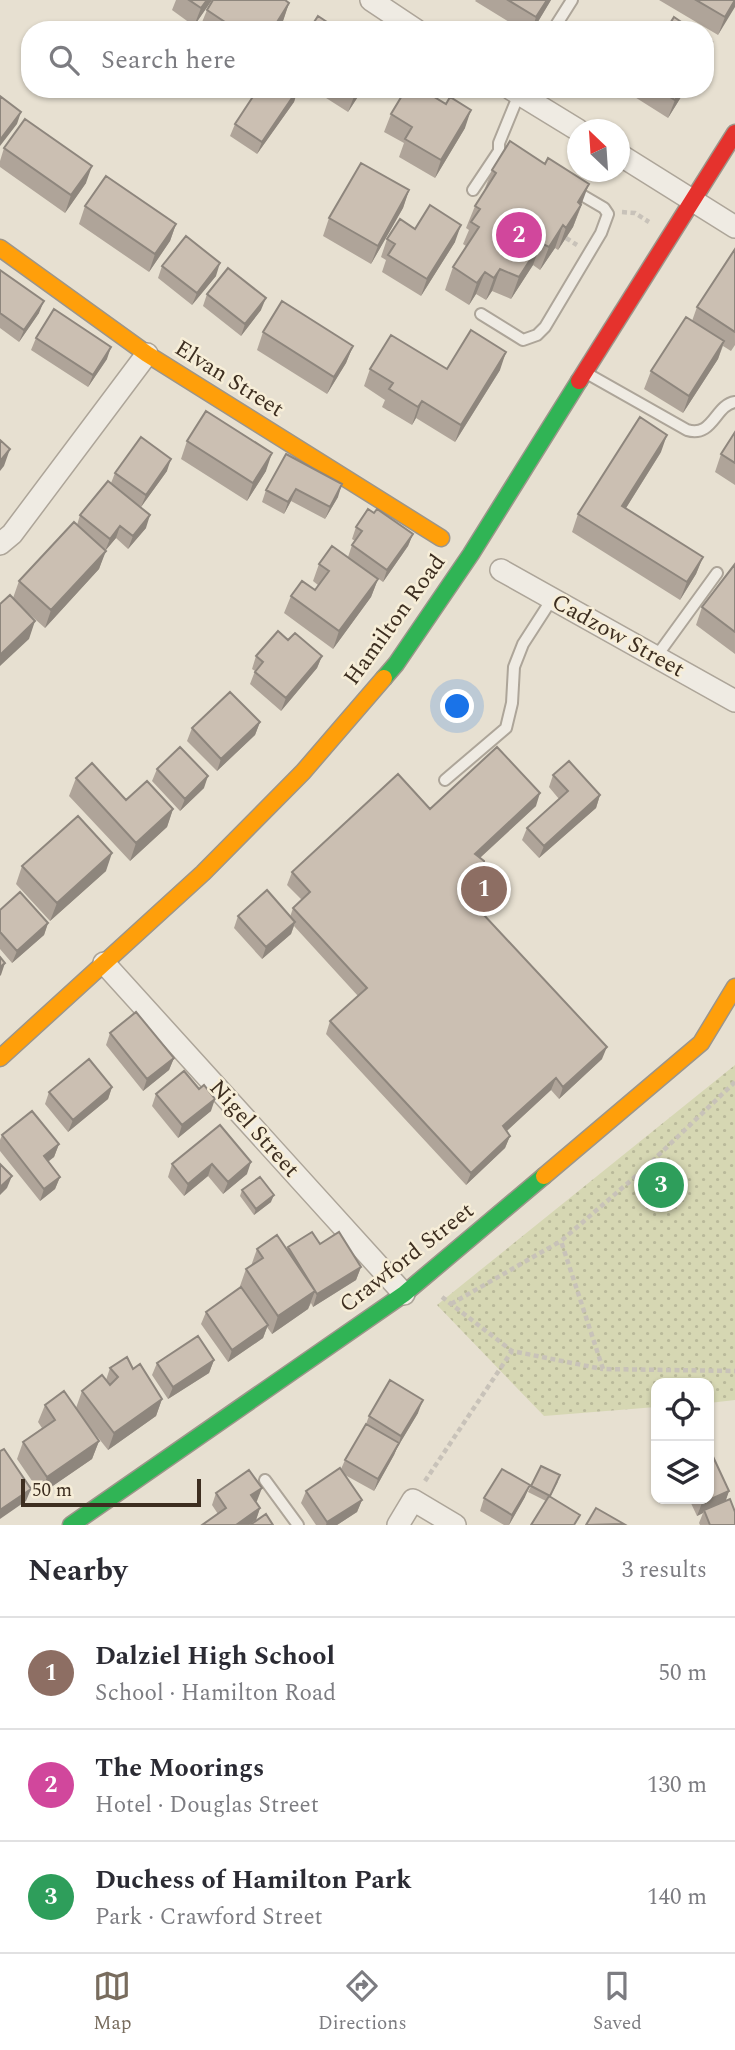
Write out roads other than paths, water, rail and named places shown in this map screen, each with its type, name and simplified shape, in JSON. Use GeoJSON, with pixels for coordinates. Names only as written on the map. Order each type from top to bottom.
{"type":"FeatureCollection","features":[{"type":"Feature","properties":{"kind":"street"},"geometry":{"type":"LineString","coordinates":[[371,0],[402,21]]}},
{"type":"Feature","properties":{"kind":"street"},"geometry":{"type":"LineString","coordinates":[[527,98],[567,123]]}},
{"type":"Feature","properties":{"kind":"street","name":"Hamilton Road"},"geometry":{"type":"LineString","coordinates":[[0,1058],[204,873],[303,772],[396,664],[471,554],[673,236],[735,133]]}},
{"type":"Feature","properties":{"kind":"street"},"geometry":{"type":"LineString","coordinates":[[630,161],[735,227]]}},
{"type":"Feature","properties":{"kind":"street","name":"Elvan Street"},"geometry":{"type":"LineString","coordinates":[[0,247],[147,354],[441,538]]}},
{"type":"Feature","properties":{"kind":"street"},"geometry":{"type":"LineString","coordinates":[[0,544],[12,534],[147,354]]}},
{"type":"Feature","properties":{"kind":"street","name":"Cadzow Street"},"geometry":{"type":"LineString","coordinates":[[501,570],[735,701]]}},
{"type":"Feature","properties":{"kind":"street","name":"Nigel Street"},"geometry":{"type":"LineString","coordinates":[[104,963],[404,1294]]}},
{"type":"Feature","properties":{"kind":"street","name":"Crawford Street"},"geometry":{"type":"LineString","coordinates":[[71,1525],[404,1294],[701,1043],[735,988]]}},
{"type":"Feature","properties":{"kind":"street"},"geometry":{"type":"LineString","coordinates":[[398,1525],[413,1500],[455,1525]]}},
{"type":"Feature","properties":{"kind":"lane"},"geometry":{"type":"LineString","coordinates":[[559,21],[572,0]]}},
{"type":"Feature","properties":{"kind":"lane"},"geometry":{"type":"LineString","coordinates":[[473,190],[499,151],[499,143],[514,98]]}},
{"type":"Feature","properties":{"kind":"lane"},"geometry":{"type":"LineString","coordinates":[[499,151],[506,157],[523,163]]}},
{"type":"Feature","properties":{"kind":"lane"},"geometry":{"type":"LineString","coordinates":[[481,314],[523,340],[537,335],[545,327],[601,233],[607,212],[562,183]]}},
{"type":"Feature","properties":{"kind":"lane"},"geometry":{"type":"LineString","coordinates":[[586,373],[695,433],[709,427],[723,407],[735,402]]}},
{"type":"Feature","properties":{"kind":"lane"},"geometry":{"type":"LineString","coordinates":[[656,657],[717,573]]}},
{"type":"Feature","properties":{"kind":"lane"},"geometry":{"type":"LineString","coordinates":[[444,780],[506,728],[512,703],[514,667],[523,644],[552,599]]}},
{"type":"Feature","properties":{"kind":"lane"},"geometry":{"type":"LineString","coordinates":[[265,1480],[298,1525]]}},
{"type":"Feature","properties":{"kind":"place","name":"The Moorings"},"geometry":{"type":"Point","coordinates":[519,235]}},
{"type":"Feature","properties":{"kind":"place","name":"Dalziel High School"},"geometry":{"type":"Point","coordinates":[484,889]}},
{"type":"Feature","properties":{"kind":"place","name":"Duchess of Hamilton Park"},"geometry":{"type":"Point","coordinates":[661,1185]}}]}
